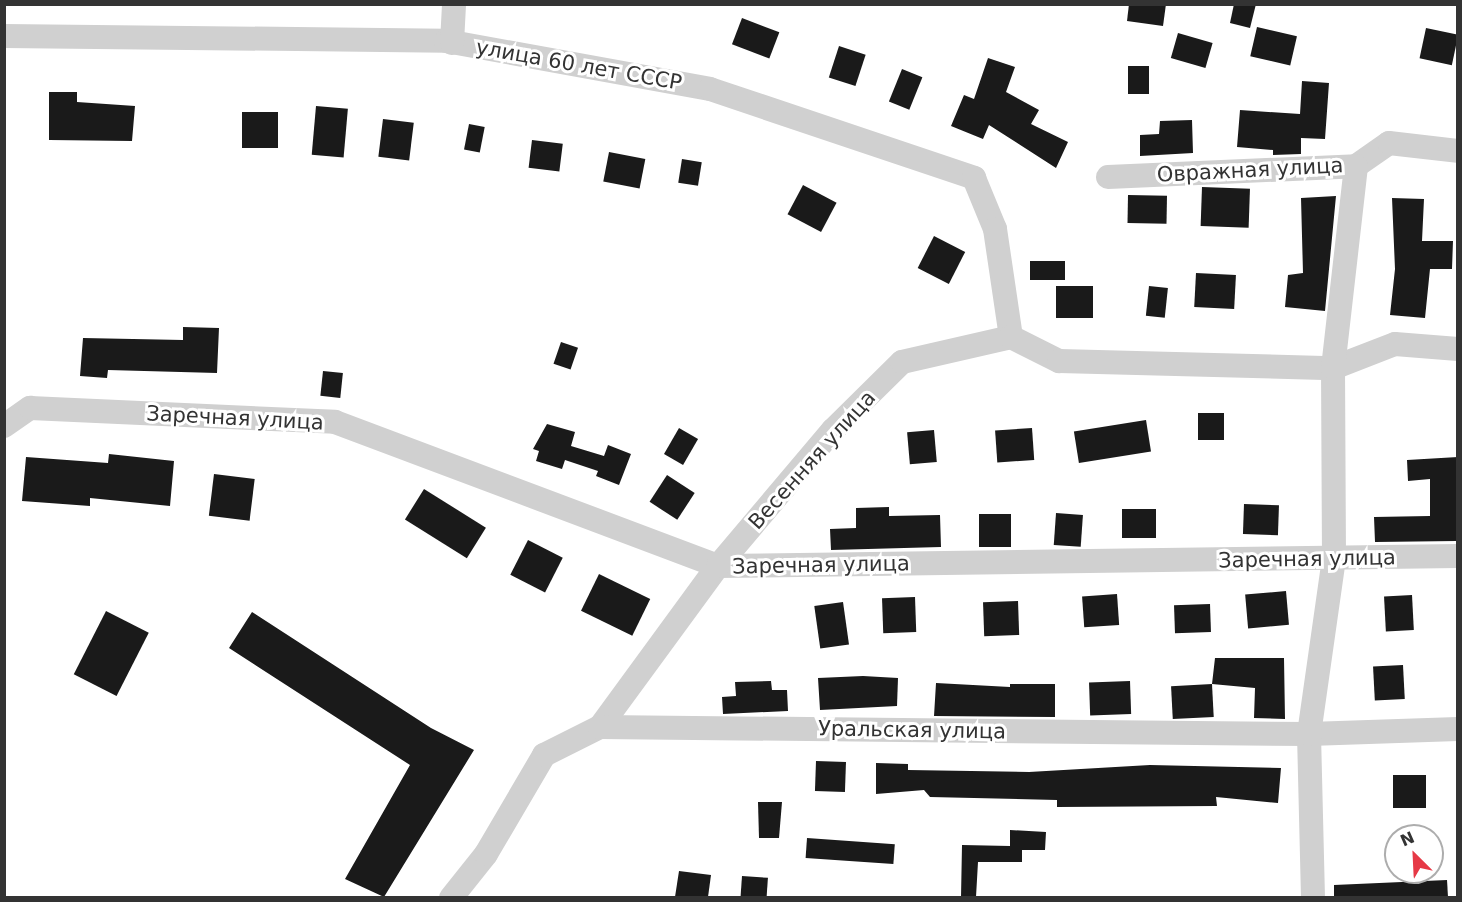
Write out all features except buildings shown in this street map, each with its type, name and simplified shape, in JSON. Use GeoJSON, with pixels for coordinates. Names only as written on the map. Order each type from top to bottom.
{"type":"FeatureCollection","features":[{"type":"Feature","properties":{"kind":"street"},"geometry":{"type":"LineString","coordinates":[[452,43],[454,4]]}},
{"type":"Feature","properties":{"kind":"street","name":"улица 60 лет СССР"},"geometry":{"type":"LineString","coordinates":[[4,36],[452,43],[710,89],[974,178],[995,230],[1011,337]]}},
{"type":"Feature","properties":{"kind":"street","name":"Овражная улица"},"geometry":{"type":"LineString","coordinates":[[1108,177],[1356,166],[1389,143],[1458,151]]}},
{"type":"Feature","properties":{"kind":"street"},"geometry":{"type":"LineString","coordinates":[[1313,897],[1309,734],[1334,560],[1333,368],[1356,166]]}},
{"type":"Feature","properties":{"kind":"street"},"geometry":{"type":"LineString","coordinates":[[1011,337],[1059,362],[1333,368],[1395,344],[1458,349]]}},
{"type":"Feature","properties":{"kind":"street","name":"Весенняя улица"},"geometry":{"type":"LineString","coordinates":[[600,727],[718,566],[833,430],[902,362],[1011,337]]}},
{"type":"Feature","properties":{"kind":"street","name":"Заречная улица"},"geometry":{"type":"LineString","coordinates":[[4,426],[30,408],[335,422],[718,566],[1334,560],[1458,556]]}},
{"type":"Feature","properties":{"kind":"street","name":"Уральская улица"},"geometry":{"type":"LineString","coordinates":[[451,897],[486,854],[544,755],[600,727],[1309,734],[1458,729]]}}]}
